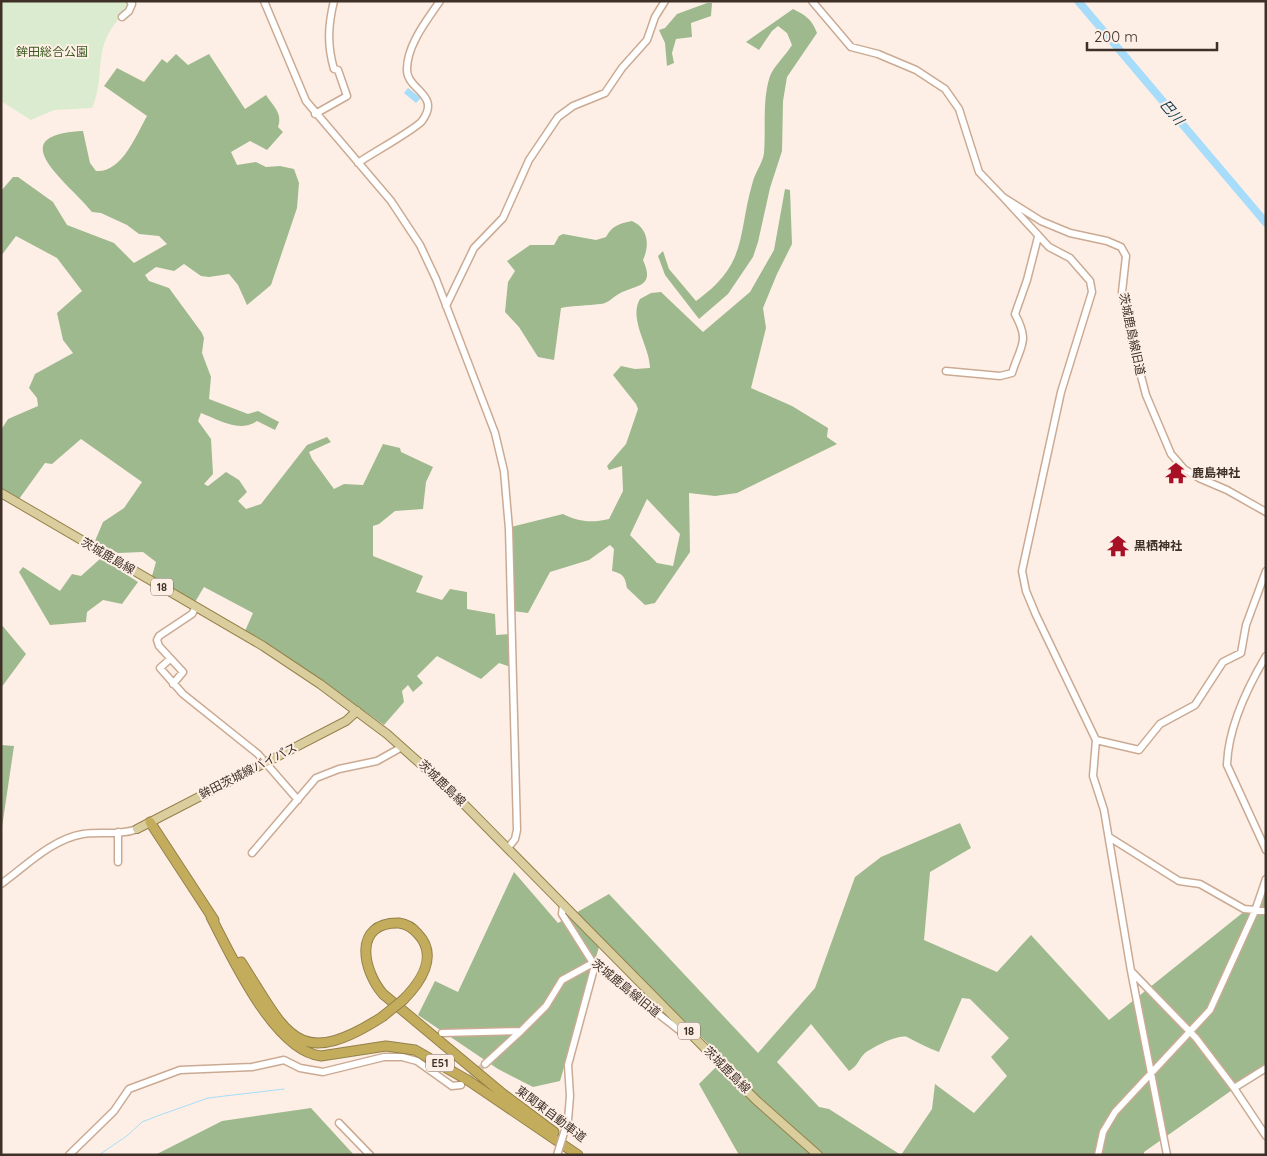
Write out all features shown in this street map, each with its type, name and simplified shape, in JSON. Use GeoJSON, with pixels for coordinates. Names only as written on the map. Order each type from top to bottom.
{"type":"FeatureCollection","features":[{"type":"Feature","properties":{"kind":"highway"},"geometry":{"type":"LineString","coordinates":[[150,822],[212,916]]}},
{"type":"Feature","properties":{"kind":"highway","name":"東関東自動車道"},"geometry":{"type":"LineString","coordinates":[[212,916],[285,1029],[298,1039],[315,1043],[334,1040],[362,1029],[382,1017],[403,1000],[422,978],[426,969],[427,950],[424,940],[413,928],[398,923],[375,931],[365,947],[366,966],[376,985],[503,1094],[584,1155]]}},
{"type":"Feature","properties":{"kind":"highway","name":"E51"},"geometry":{"type":"LineString","coordinates":[[212,916],[260,1004],[297,1048],[312,1055],[332,1056],[386,1046],[415,1050],[454,1072],[578,1155]]}},
{"type":"Feature","properties":{"kind":"main road","name":"茨城鹿島線"},"geometry":{"type":"LineString","coordinates":[[1,493],[287,662],[358,711],[402,747],[508,848],[690,1033],[781,1123],[818,1155]]}},
{"type":"Feature","properties":{"kind":"main road","name":"鉾田茨城線バイパス"},"geometry":{"type":"LineString","coordinates":[[136,829],[346,721],[358,711]]}},
{"type":"Feature","properties":{"kind":"street"},"geometry":{"type":"LineString","coordinates":[[122,16],[129,11],[130,1]]}},
{"type":"Feature","properties":{"kind":"street"},"geometry":{"type":"LineString","coordinates":[[264,1],[301,90],[315,114],[391,201],[413,232],[446,306],[495,433],[504,471],[510,539],[517,830],[515,840],[508,848]]}},
{"type":"Feature","properties":{"kind":"street"},"geometry":{"type":"LineString","coordinates":[[315,114],[347,96],[338,70],[334,69],[329,48],[329,23],[334,1]]}},
{"type":"Feature","properties":{"kind":"street"},"geometry":{"type":"LineString","coordinates":[[358,163],[422,122],[428,105],[425,95],[410,81],[406,68],[423,25],[440,1]]}},
{"type":"Feature","properties":{"kind":"street"},"geometry":{"type":"LineString","coordinates":[[446,306],[474,248],[503,218],[528,160],[558,117],[573,106],[605,94],[622,68],[647,40],[655,17],[665,1]]}},
{"type":"Feature","properties":{"kind":"street","name":"茨城鹿島線旧道"},"geometry":{"type":"LineString","coordinates":[[812,1],[851,48],[878,54],[916,70],[945,89],[959,109],[979,172],[1003,197],[1041,222],[1070,233],[1107,241],[1121,247],[1126,256],[1122,292],[1130,334],[1146,395],[1171,454],[1184,469],[1266,512]]}},
{"type":"Feature","properties":{"kind":"street"},"geometry":{"type":"LineString","coordinates":[[1003,197],[1038,237],[1049,247],[1070,258],[1090,281],[1092,292],[1061,392],[1022,571],[1026,591],[1036,615],[1096,740],[1093,776],[1104,810],[1131,970],[1153,1072],[1167,1155]]}},
{"type":"Feature","properties":{"kind":"street"},"geometry":{"type":"LineString","coordinates":[[946,371],[1000,376],[1012,373],[1024,339],[1023,328],[1014,314],[1027,280],[1038,237]]}},
{"type":"Feature","properties":{"kind":"street"},"geometry":{"type":"LineString","coordinates":[[1096,740],[1139,750],[1160,724],[1195,705],[1223,662],[1241,653],[1246,626],[1266,571]]}},
{"type":"Feature","properties":{"kind":"street"},"geometry":{"type":"LineString","coordinates":[[172,684],[183,674],[159,646],[158,638],[192,614],[196,607]]}},
{"type":"Feature","properties":{"kind":"street"},"geometry":{"type":"LineString","coordinates":[[1266,656],[1256,673],[1235,723],[1227,765],[1266,850]]}},
{"type":"Feature","properties":{"kind":"street"},"geometry":{"type":"LineString","coordinates":[[170,659],[160,668],[172,684],[265,762],[298,800]]}},
{"type":"Feature","properties":{"kind":"street"},"geometry":{"type":"LineString","coordinates":[[252,853],[316,778],[339,769],[378,761],[402,747]]}},
{"type":"Feature","properties":{"kind":"street"},"geometry":{"type":"LineString","coordinates":[[1,884],[62,841],[81,834],[136,829]]}},
{"type":"Feature","properties":{"kind":"street"},"geometry":{"type":"LineString","coordinates":[[118,832],[118,862]]}},
{"type":"Feature","properties":{"kind":"street"},"geometry":{"type":"LineString","coordinates":[[1108,837],[1179,880],[1200,884],[1244,909],[1266,910]]}},
{"type":"Feature","properties":{"kind":"street"},"geometry":{"type":"LineString","coordinates":[[1098,1155],[1104,1132],[1115,1112],[1210,1010],[1256,911],[1266,879]]}},
{"type":"Feature","properties":{"kind":"street","name":"茨城鹿島線旧道"},"geometry":{"type":"LineString","coordinates":[[563,904],[562,914],[594,964],[684,1034],[690,1033]]}},
{"type":"Feature","properties":{"kind":"street"},"geometry":{"type":"LineString","coordinates":[[485,1064],[546,1006],[562,980],[594,964]]}},
{"type":"Feature","properties":{"kind":"street"},"geometry":{"type":"LineString","coordinates":[[557,1155],[568,1120],[570,1096],[568,1065],[594,964]]}},
{"type":"Feature","properties":{"kind":"street"},"geometry":{"type":"LineString","coordinates":[[1131,970],[1190,1032],[1234,1088],[1266,1136]]}},
{"type":"Feature","properties":{"kind":"street"},"geometry":{"type":"LineString","coordinates":[[442,1033],[521,1030]]}},
{"type":"Feature","properties":{"kind":"street"},"geometry":{"type":"LineString","coordinates":[[69,1155],[114,1112],[129,1089],[180,1070],[252,1067],[284,1060],[300,1068],[323,1072],[384,1057],[402,1057],[417,1061],[452,1086],[461,1085]]}},
{"type":"Feature","properties":{"kind":"street"},"geometry":{"type":"LineString","coordinates":[[1234,1088],[1266,1068]]}},
{"type":"Feature","properties":{"kind":"street"},"geometry":{"type":"LineString","coordinates":[[339,1123],[370,1155]]}},
{"type":"Feature","properties":{"kind":"green space","name":"鉾田総合公園"},"geometry":{"type":"Polygon","coordinates":[[[1,1],[130,1],[132,4],[114,25],[103,47],[98,90],[92,108],[54,110],[31,120],[1,101],[1,1]]]}},
{"type":"Feature","properties":{"kind":"green space"},"geometry":{"type":"Polygon","coordinates":[[[712,3],[711,16],[691,23],[692,37],[676,39],[672,53],[674,63],[667,66],[665,43],[659,30],[665,28],[677,14],[712,3]]]}},
{"type":"Feature","properties":{"kind":"green space"},"geometry":{"type":"Polygon","coordinates":[[[793,9],[808,18],[817,33],[787,77],[783,101],[782,151],[770,188],[758,242],[753,257],[728,294],[699,319],[665,275],[658,256],[663,251],[669,269],[696,301],[713,287],[725,274],[733,261],[742,233],[753,181],[763,156],[765,104],[770,76],[792,45],[787,33],[778,26],[772,31],[759,50],[746,42],[793,9]]]}},
{"type":"Feature","properties":{"kind":"green space"},"geometry":{"type":"Polygon","coordinates":[[[176,54],[188,65],[209,54],[245,109],[266,95],[278,114],[278,127],[283,132],[267,150],[250,141],[231,152],[237,165],[256,162],[266,167],[280,166],[294,169],[299,183],[297,208],[271,285],[247,305],[238,285],[229,274],[209,277],[201,276],[184,264],[174,271],[156,267],[145,275],[149,281],[169,288],[202,333],[204,338],[202,353],[211,377],[209,399],[248,414],[258,411],[279,422],[275,430],[257,421],[243,426],[236,426],[201,413],[198,421],[211,439],[213,474],[204,484],[208,486],[226,472],[239,480],[247,492],[238,501],[246,509],[261,504],[307,445],[327,437],[331,442],[309,452],[334,489],[344,484],[363,485],[383,444],[400,448],[401,452],[433,467],[426,482],[423,509],[395,511],[379,524],[373,526],[373,556],[423,576],[416,592],[442,600],[450,589],[467,592],[467,609],[495,614],[496,635],[510,634],[511,667],[499,663],[481,679],[437,656],[417,676],[423,683],[413,692],[408,685],[402,691],[404,702],[384,725],[273,647],[245,631],[253,613],[204,587],[195,602],[152,576],[156,562],[143,552],[118,553],[95,541],[103,522],[124,508],[142,482],[81,439],[52,464],[45,463],[19,499],[1,489],[1,430],[8,419],[38,406],[37,398],[29,388],[35,374],[73,353],[63,340],[57,313],[82,291],[57,258],[16,236],[1,256],[1,191],[13,177],[18,177],[53,202],[67,225],[114,243],[134,263],[167,244],[159,236],[139,234],[127,225],[101,213],[92,212],[56,174],[47,161],[43,150],[46,141],[59,134],[83,131],[90,163],[96,171],[105,170],[113,166],[127,151],[147,116],[104,86],[117,68],[144,82],[162,59],[167,63],[176,54]]]}},
{"type":"Feature","properties":{"kind":"green space"},"geometry":{"type":"Polygon","coordinates":[[[785,189],[790,190],[792,244],[763,308],[766,328],[751,388],[792,406],[828,428],[827,437],[837,444],[737,493],[715,496],[689,493],[690,552],[655,603],[645,605],[627,588],[623,576],[612,571],[614,549],[610,545],[589,560],[550,572],[528,613],[513,611],[511,527],[563,514],[585,521],[609,519],[623,491],[622,466],[609,470],[607,466],[626,444],[638,409],[613,375],[621,366],[635,369],[650,368],[636,315],[640,299],[651,293],[661,292],[703,332],[750,292],[774,250],[785,189]],[[647,499],[630,535],[657,563],[673,566],[680,534],[647,499]]]}},
{"type":"Feature","properties":{"kind":"green space"},"geometry":{"type":"Polygon","coordinates":[[[632,221],[641,228],[646,238],[647,243],[643,260],[647,276],[645,281],[605,303],[561,308],[554,360],[538,357],[519,327],[505,312],[508,282],[515,271],[507,261],[530,245],[554,245],[559,236],[563,234],[596,240],[606,237],[617,226],[632,221]]]}},
{"type":"Feature","properties":{"kind":"green space"},"geometry":{"type":"Polygon","coordinates":[[[101,558],[138,582],[122,604],[103,600],[87,612],[86,622],[50,625],[19,572],[23,567],[60,591],[72,574],[81,576],[101,558]]]}},
{"type":"Feature","properties":{"kind":"green space"},"geometry":{"type":"Polygon","coordinates":[[[1,624],[26,654],[1,688],[1,624]]]}},
{"type":"Feature","properties":{"kind":"green space"},"geometry":{"type":"Polygon","coordinates":[[[1,745],[14,746],[1,834],[1,745]]]}},
{"type":"Feature","properties":{"kind":"green space"},"geometry":{"type":"Polygon","coordinates":[[[960,823],[971,848],[930,872],[924,940],[997,972],[1031,935],[1109,1020],[1266,894],[1266,1070],[1262,1069],[1144,1152],[1144,1155],[739,1155],[699,1084],[724,1059],[601,940],[560,1081],[533,1087],[498,1069],[418,1015],[435,981],[458,992],[514,872],[558,923],[609,894],[758,1053],[815,988],[855,877],[881,857],[960,823]],[[962,998],[939,1052],[907,1037],[897,1038],[867,1051],[849,1071],[811,1024],[777,1062],[819,1107],[829,1109],[901,1155],[932,1109],[935,1084],[974,1113],[1007,1076],[991,1057],[1009,1038],[970,999],[962,998]]]}},
{"type":"Feature","properties":{"kind":"green space"},"geometry":{"type":"Polygon","coordinates":[[[311,1108],[354,1155],[155,1155],[222,1121],[311,1108]]]}},
{"type":"Feature","properties":{"kind":"water"},"geometry":{"type":"Polygon","coordinates":[[[408,88],[421,98],[416,103],[404,93],[408,88]]]}},
{"type":"Feature","properties":{"kind":"waterway","name":"巴川"},"geometry":{"type":"LineString","coordinates":[[1078,1],[1266,223]]}},
{"type":"Feature","properties":{"kind":"waterway"},"geometry":{"type":"LineString","coordinates":[[99,1155],[128,1135],[142,1122],[160,1115],[208,1098],[284,1089]]}},
{"type":"Feature","properties":{"kind":"tunnel"},"geometry":{"type":"LineString","coordinates":[[464,1082],[485,1064]]}},
{"type":"Feature","properties":{"kind":"place","name":"鹿島神社"},"geometry":{"type":"Point","coordinates":[1176,473]}},
{"type":"Feature","properties":{"kind":"place","name":"黒栖神社"},"geometry":{"type":"Point","coordinates":[1118,546]}}]}
